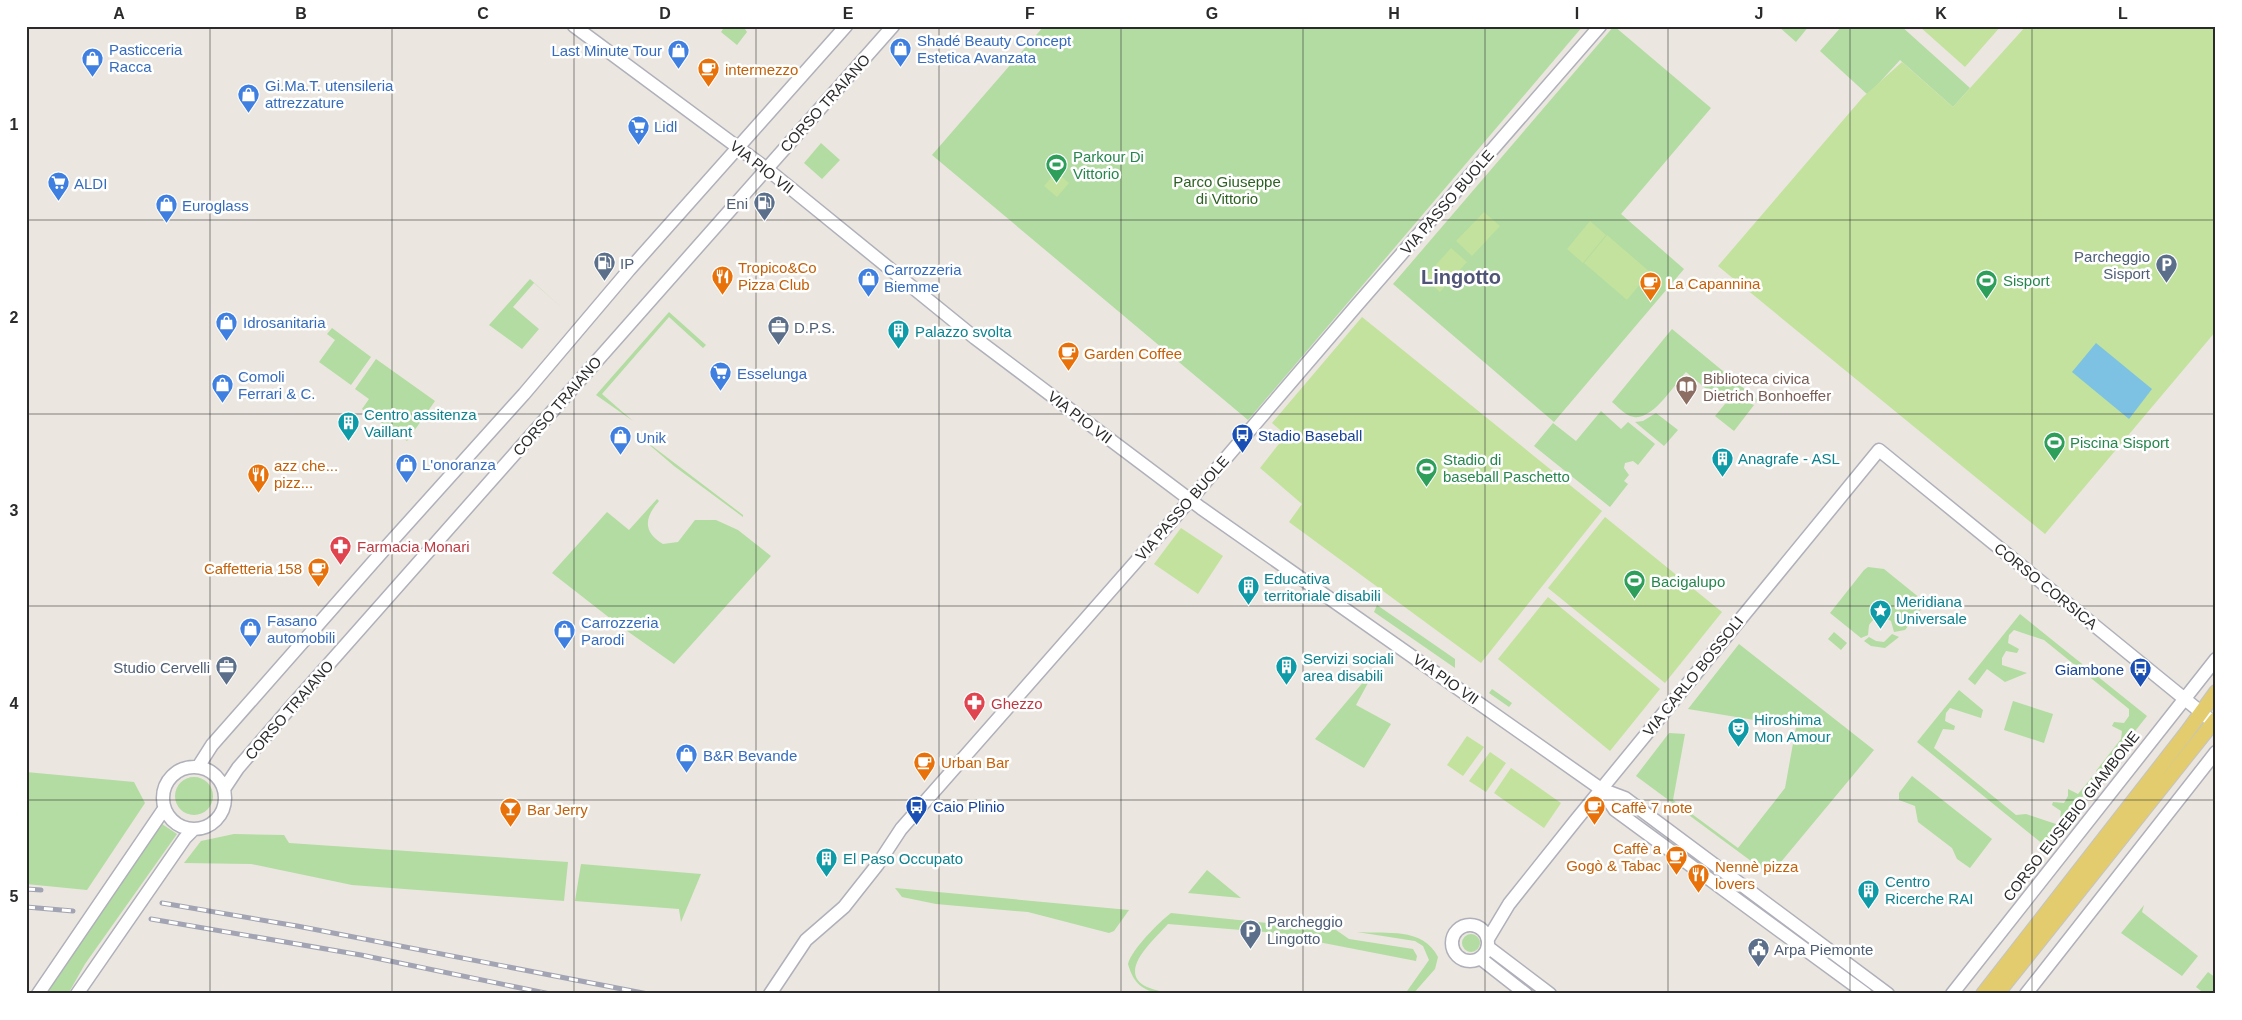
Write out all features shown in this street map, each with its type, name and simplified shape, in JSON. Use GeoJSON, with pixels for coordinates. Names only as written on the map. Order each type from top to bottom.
{"type":"FeatureCollection","features":[{"type":"Feature","properties":{"kind":"main road"},"geometry":{"type":"LineString","coordinates":[[1983,994],[2216,692]]}},
{"type":"Feature","properties":{"kind":"main road"},"geometry":{"type":"LineString","coordinates":[[1997,994],[2214,720]]}},
{"type":"Feature","properties":{"kind":"street","name":"VIA PIO VII"},"geometry":{"type":"LineString","coordinates":[[574,26],[767,169],[975,338],[1190,500],[1601,789],[1625,798],[1888,994]]}},
{"type":"Feature","properties":{"kind":"street"},"geometry":{"type":"LineString","coordinates":[[198,767],[212,745],[392,540],[524,394],[629,270],[846,26]]}},
{"type":"Feature","properties":{"kind":"street","name":"CORSO TRAIANO"},"geometry":{"type":"LineString","coordinates":[[224,789],[238,768],[289,709],[893,26]]}},
{"type":"Feature","properties":{"kind":"street","name":"VIA PASSO BUOLE"},"geometry":{"type":"LineString","coordinates":[[773,990],[806,940],[844,907],[878,864],[901,829],[1190,500],[1600,26]]}},
{"type":"Feature","properties":{"kind":"street","name":"CORSO CORSICA"},"geometry":{"type":"LineString","coordinates":[[1879,450],[2214,720]]}},
{"type":"Feature","properties":{"kind":"street","name":"VIA CARLO BOSSOLI"},"geometry":{"type":"LineString","coordinates":[[1479,926],[1490,921],[1509,904],[1879,450]]}},
{"type":"Feature","properties":{"kind":"street","name":"CORSO EUSEBIO GIAMBONE"},"geometry":{"type":"LineString","coordinates":[[1952,994],[2216,659]]}},
{"type":"Feature","properties":{"kind":"street"},"geometry":{"type":"LineString","coordinates":[[2026,994],[2216,752]]}},
{"type":"Feature","properties":{"kind":"street"},"geometry":{"type":"LineString","coordinates":[[183,767],[198,767],[216,776],[224,789],[225,799],[220,815],[208,826],[194,829],[178,825],[164,809],[163,793],[171,776],[183,767]]}},
{"type":"Feature","properties":{"kind":"street","name":"VIA PIO VII"},"geometry":{"type":"LineString","coordinates":[[1601,789],[1615,810],[1866,994]]}},
{"type":"Feature","properties":{"kind":"street"},"geometry":{"type":"LineString","coordinates":[[38,994],[164,809]]}},
{"type":"Feature","properties":{"kind":"street"},"geometry":{"type":"LineString","coordinates":[[77,994],[185,838],[194,829]]}},
{"type":"Feature","properties":{"kind":"street","name":"VIA CARLO BOSSOLI"},"geometry":{"type":"LineString","coordinates":[[1488,943],[1509,904]]}},
{"type":"Feature","properties":{"kind":"street"},"geometry":{"type":"LineString","coordinates":[[1488,943],[1480,958],[1470,961],[1460,959],[1452,949],[1451,942],[1454,933],[1462,926],[1479,926],[1488,943],[1550,994]]}},
{"type":"Feature","properties":{"kind":"street"},"geometry":{"type":"LineString","coordinates":[[1480,958],[1526,994]]}},
{"type":"Feature","properties":{"kind":"green space"},"geometry":{"type":"Polygon","coordinates":[[[725,26],[748,26],[745,29],[747,32],[737,45],[721,32],[725,26]]]}},
{"type":"Feature","properties":{"kind":"green space","name":"Parco Giuseppe di Vittorio"},"geometry":{"type":"Polygon","coordinates":[[[1044,26],[1583,26],[1248,420],[932,155],[1044,26]]]}},
{"type":"Feature","properties":{"kind":"green space"},"geometry":{"type":"Polygon","coordinates":[[[1614,26],[1711,108],[1621,214],[1684,269],[1554,422],[1393,284],[1614,26]]]}},
{"type":"Feature","properties":{"kind":"green space"},"geometry":{"type":"Polygon","coordinates":[[[1778,26],[1809,26],[1796,42],[1778,26]]]}},
{"type":"Feature","properties":{"kind":"green space"},"geometry":{"type":"Polygon","coordinates":[[[1842,26],[1901,26],[1970,88],[1953,107],[1900,60],[1868,95],[1820,51],[1842,26]]]}},
{"type":"Feature","properties":{"kind":"green space"},"geometry":{"type":"Polygon","coordinates":[[[1919,26],[2001,26],[1965,67],[1919,26]]]}},
{"type":"Feature","properties":{"kind":"green space","name":"Sisport"},"geometry":{"type":"Polygon","coordinates":[[[2026,26],[2216,26],[2216,331],[2045,534],[1718,266],[1863,97],[1902,62],[1953,107],[2026,26]]]}},
{"type":"Feature","properties":{"kind":"green space"},"geometry":{"type":"Polygon","coordinates":[[[821,143],[840,160],[822,179],[804,163],[821,143]]]}},
{"type":"Feature","properties":{"kind":"green space","name":"Parkour Di Vittorio"},"geometry":{"type":"Polygon","coordinates":[[[1056,172],[1069,183],[1057,197],[1044,186],[1056,172]]]}},
{"type":"Feature","properties":{"kind":"green space"},"geometry":{"type":"Polygon","coordinates":[[[1484,212],[1500,226],[1472,256],[1456,241],[1484,212]]]}},
{"type":"Feature","properties":{"kind":"green space"},"geometry":{"type":"Polygon","coordinates":[[[1590,221],[1606,235],[1583,263],[1567,249],[1590,221]]]}},
{"type":"Feature","properties":{"kind":"green space"},"geometry":{"type":"Polygon","coordinates":[[[1607,235],[1650,272],[1627,300],[1584,263],[1607,235]]]}},
{"type":"Feature","properties":{"kind":"green space"},"geometry":{"type":"Polygon","coordinates":[[[1451,248],[1467,262],[1440,292],[1424,278],[1451,248]]]}},
{"type":"Feature","properties":{"kind":"green space"},"geometry":{"type":"Polygon","coordinates":[[[530,279],[562,308],[534,283],[513,307],[539,329],[522,349],[489,325],[530,279]]]}},
{"type":"Feature","properties":{"kind":"green space"},"geometry":{"type":"Polygon","coordinates":[[[669,312],[706,345],[703,348],[669,317],[602,394],[633,421],[596,395],[669,312]]]}},
{"type":"Feature","properties":{"kind":"green space","name":"Stadio di baseball Paschetto"},"geometry":{"type":"Polygon","coordinates":[[[1362,317],[1602,511],[1481,663],[1289,522],[1302,504],[1260,468],[1286,435],[1272,423],[1362,317]]]}},
{"type":"Feature","properties":{"kind":"green space"},"geometry":{"type":"Polygon","coordinates":[[[332,328],[371,357],[351,385],[319,362],[335,340],[327,334],[332,328]]]}},
{"type":"Feature","properties":{"kind":"green space"},"geometry":{"type":"Polygon","coordinates":[[[1672,329],[1758,400],[1756,402],[1745,397],[1728,397],[1723,403],[1686,372],[1656,408],[1648,413],[1634,417],[1622,411],[1612,402],[1672,329]]]}},
{"type":"Feature","properties":{"kind":"green space"},"geometry":{"type":"Polygon","coordinates":[[[376,359],[435,401],[407,441],[362,409],[369,399],[355,389],[376,359]]]}},
{"type":"Feature","properties":{"kind":"green space"},"geometry":{"type":"Polygon","coordinates":[[[1732,401],[1744,401],[1754,405],[1734,431],[1715,416],[1725,404],[1732,401]]]}},
{"type":"Feature","properties":{"kind":"green space"},"geometry":{"type":"Polygon","coordinates":[[[1601,411],[1621,429],[1628,422],[1655,444],[1638,465],[1633,461],[1625,463],[1624,468],[1629,475],[1624,481],[1628,484],[1610,507],[1534,446],[1553,423],[1576,441],[1601,411]]]}},
{"type":"Feature","properties":{"kind":"green space"},"geometry":{"type":"Polygon","coordinates":[[[1656,413],[1678,430],[1664,446],[1635,422],[1643,421],[1656,413]]]}},
{"type":"Feature","properties":{"kind":"green space"},"geometry":{"type":"Polygon","coordinates":[[[639,436],[743,515],[743,517],[674,466],[639,436]]]}},
{"type":"Feature","properties":{"kind":"green space"},"geometry":{"type":"Polygon","coordinates":[[[657,499],[659,501],[650,513],[648,524],[652,535],[663,544],[678,542],[695,520],[716,520],[738,530],[771,556],[674,664],[620,626],[552,573],[607,512],[629,530],[657,499]]]}},
{"type":"Feature","properties":{"kind":"green space","name":"Bacigalupo"},"geometry":{"type":"Polygon","coordinates":[[[1605,517],[1722,612],[1665,683],[1548,588],[1605,517]]]}},
{"type":"Feature","properties":{"kind":"green space"},"geometry":{"type":"Polygon","coordinates":[[[1181,528],[1223,556],[1198,594],[1154,564],[1181,528]]]}},
{"type":"Feature","properties":{"kind":"green space"},"geometry":{"type":"Polygon","coordinates":[[[1868,567],[1884,569],[1926,603],[1905,630],[1894,632],[1891,621],[1879,617],[1869,625],[1868,635],[1861,638],[1830,613],[1868,567]]]}},
{"type":"Feature","properties":{"kind":"green space"},"geometry":{"type":"Polygon","coordinates":[[[1548,597],[1660,689],[1610,751],[1498,659],[1548,597]]]}},
{"type":"Feature","properties":{"kind":"green space"},"geometry":{"type":"Polygon","coordinates":[[[1377,605],[1455,659],[1455,668],[1374,612],[1377,605]]]}},
{"type":"Feature","properties":{"kind":"green space"},"geometry":{"type":"Polygon","coordinates":[[[2020,614],[2147,716],[2101,774],[2096,771],[2121,739],[2122,731],[2112,726],[2114,722],[2124,723],[2129,716],[2129,709],[2044,640],[2014,630],[2009,635],[2008,643],[2019,649],[2017,653],[2006,651],[2002,658],[2002,665],[2027,673],[2005,682],[1987,669],[1975,685],[1968,679],[2020,614]]]}},
{"type":"Feature","properties":{"kind":"green space"},"geometry":{"type":"Polygon","coordinates":[[[1834,632],[1847,643],[1841,650],[1828,639],[1834,632]]]}},
{"type":"Feature","properties":{"kind":"green space"},"geometry":{"type":"Polygon","coordinates":[[[1892,634],[1899,637],[1885,648],[1871,646],[1864,641],[1869,637],[1876,641],[1884,642],[1892,634]]]}},
{"type":"Feature","properties":{"kind":"green space"},"geometry":{"type":"Polygon","coordinates":[[[1739,644],[1874,750],[1770,875],[1636,776],[1669,733],[1685,734],[1673,800],[1738,848],[1785,788],[1796,727],[1688,709],[1739,644]]]}},
{"type":"Feature","properties":{"kind":"green space"},"geometry":{"type":"Polygon","coordinates":[[[1365,680],[1368,683],[1356,705],[1391,724],[1364,768],[1315,739],[1365,680]]]}},
{"type":"Feature","properties":{"kind":"green space"},"geometry":{"type":"Polygon","coordinates":[[[1492,689],[1512,703],[1509,707],[1489,693],[1492,689]]]}},
{"type":"Feature","properties":{"kind":"green space"},"geometry":{"type":"Polygon","coordinates":[[[1959,690],[1983,710],[1981,718],[1950,708],[1946,713],[1945,721],[1955,726],[1954,730],[1943,729],[1934,748],[2016,815],[2026,814],[2056,824],[2060,819],[2061,811],[2052,805],[2053,802],[2064,803],[2068,796],[2068,789],[2078,794],[2092,777],[2096,780],[2044,845],[1917,742],[1959,690]]]}},
{"type":"Feature","properties":{"kind":"green space"},"geometry":{"type":"Polygon","coordinates":[[[2013,701],[2053,714],[2044,743],[2004,730],[2013,701]]]}},
{"type":"Feature","properties":{"kind":"green space"},"geometry":{"type":"Polygon","coordinates":[[[1467,736],[1484,747],[1463,776],[1447,765],[1467,736]]]}},
{"type":"Feature","properties":{"kind":"green space"},"geometry":{"type":"Polygon","coordinates":[[[1490,752],[1506,763],[1486,792],[1469,781],[1490,752]]]}},
{"type":"Feature","properties":{"kind":"green space"},"geometry":{"type":"Polygon","coordinates":[[[1511,768],[1561,803],[1544,828],[1494,793],[1511,768]]]}},
{"type":"Feature","properties":{"kind":"green space"},"geometry":{"type":"Polygon","coordinates":[[[26,772],[134,782],[145,803],[87,890],[26,884],[26,772]]]}},
{"type":"Feature","properties":{"kind":"green space"},"geometry":{"type":"Polygon","coordinates":[[[1912,776],[1992,839],[1970,868],[1957,859],[1952,848],[1918,822],[1915,806],[1899,800],[1899,793],[1912,776]]]}},
{"type":"Feature","properties":{"kind":"green space"},"geometry":{"type":"Polygon","coordinates":[[[194,777],[201,778],[207,783],[212,789],[212,803],[207,809],[201,814],[194,815],[187,814],[181,809],[176,803],[175,796],[176,789],[181,783],[187,778],[194,777]]]}},
{"type":"Feature","properties":{"kind":"green space"},"geometry":{"type":"Polygon","coordinates":[[[162,824],[177,834],[85,964],[68,994],[45,994],[162,824]]]}},
{"type":"Feature","properties":{"kind":"green space"},"geometry":{"type":"Polygon","coordinates":[[[234,834],[284,835],[289,843],[568,862],[564,901],[352,885],[251,864],[184,863],[201,841],[234,834]]]}},
{"type":"Feature","properties":{"kind":"green space"},"geometry":{"type":"Polygon","coordinates":[[[581,864],[701,874],[681,922],[679,909],[575,901],[581,864]]]}},
{"type":"Feature","properties":{"kind":"green space"},"geometry":{"type":"Polygon","coordinates":[[[1207,870],[1241,898],[1188,893],[1207,870]]]}},
{"type":"Feature","properties":{"kind":"green space"},"geometry":{"type":"Polygon","coordinates":[[[895,888],[1129,910],[1114,931],[1109,933],[1028,912],[936,904],[902,897],[895,888]]]}},
{"type":"Feature","properties":{"kind":"green space"},"geometry":{"type":"Polygon","coordinates":[[[2144,905],[2142,912],[2198,956],[2182,976],[2121,933],[2144,905]]]}},
{"type":"Feature","properties":{"kind":"green space"},"geometry":{"type":"Polygon","coordinates":[[[1171,913],[1336,930],[1349,939],[1413,949],[1417,956],[1416,961],[1303,939],[1277,938],[1277,933],[1168,924],[1148,946],[1136,964],[1135,973],[1138,981],[1147,987],[1175,994],[1159,993],[1145,989],[1140,985],[1131,973],[1128,964],[1140,944],[1171,913]]]}},
{"type":"Feature","properties":{"kind":"green space"},"geometry":{"type":"Polygon","coordinates":[[[1357,932],[1414,936],[1431,947],[1438,957],[1435,969],[1413,994],[1405,994],[1429,960],[1423,946],[1415,941],[1357,932]]]}},
{"type":"Feature","properties":{"kind":"green space"},"geometry":{"type":"Polygon","coordinates":[[[1467,934],[1475,934],[1480,939],[1478,950],[1467,952],[1462,947],[1462,939],[1467,934]]]}},
{"type":"Feature","properties":{"kind":"green space"},"geometry":{"type":"Polygon","coordinates":[[[2208,972],[2216,978],[2216,994],[2205,994],[2196,987],[2208,972]]]}},
{"type":"Feature","properties":{"kind":"water"},"geometry":{"type":"Polygon","coordinates":[[[2096,343],[2152,389],[2129,419],[2072,372],[2096,343]]]}},
{"type":"Feature","properties":{"kind":"railway"},"geometry":{"type":"LineString","coordinates":[[26,889],[41,890]]}},
{"type":"Feature","properties":{"kind":"railway"},"geometry":{"type":"LineString","coordinates":[[162,903],[297,926],[648,994]]}},
{"type":"Feature","properties":{"kind":"railway"},"geometry":{"type":"LineString","coordinates":[[26,907],[73,911]]}},
{"type":"Feature","properties":{"kind":"railway"},"geometry":{"type":"LineString","coordinates":[[151,919],[361,955],[550,994]]}},
{"type":"Feature","properties":{"kind":"place","name":"Shadé Beauty Concept Estetica Avanzata"},"geometry":{"type":"Point","coordinates":[901,68]}},
{"type":"Feature","properties":{"kind":"place","name":"Last Minute Tour"},"geometry":{"type":"Point","coordinates":[678,69]}},
{"type":"Feature","properties":{"kind":"place","name":"Pasticceria Racca"},"geometry":{"type":"Point","coordinates":[93,77]}},
{"type":"Feature","properties":{"kind":"place","name":"intermezzo"},"geometry":{"type":"Point","coordinates":[709,88]}},
{"type":"Feature","properties":{"kind":"place","name":"Gi.Ma.T. utensileria attrezzature"},"geometry":{"type":"Point","coordinates":[249,113]}},
{"type":"Feature","properties":{"kind":"place","name":"Lidl"},"geometry":{"type":"Point","coordinates":[638,145]}},
{"type":"Feature","properties":{"kind":"place","name":"Parkour Di Vittorio"},"geometry":{"type":"Point","coordinates":[1057,184]}},
{"type":"Feature","properties":{"kind":"place","name":"ALDI"},"geometry":{"type":"Point","coordinates":[58,202]}},
{"type":"Feature","properties":{"kind":"place","name":"Eni"},"geometry":{"type":"Point","coordinates":[764,222]}},
{"type":"Feature","properties":{"kind":"place","name":"Euroglass"},"geometry":{"type":"Point","coordinates":[166,224]}},
{"type":"Feature","properties":{"kind":"place","name":"IP"},"geometry":{"type":"Point","coordinates":[604,282]}},
{"type":"Feature","properties":{"kind":"place","name":"Parcheggio Sisport"},"geometry":{"type":"Point","coordinates":[2166,284]}},
{"type":"Feature","properties":{"kind":"place","name":"Tropico&Co Pizza Club"},"geometry":{"type":"Point","coordinates":[722,295]}},
{"type":"Feature","properties":{"kind":"place","name":"Carrozzeria Biemme"},"geometry":{"type":"Point","coordinates":[868,297]}},
{"type":"Feature","properties":{"kind":"place","name":"Sisport"},"geometry":{"type":"Point","coordinates":[1987,299]}},
{"type":"Feature","properties":{"kind":"place","name":"La Capannina"},"geometry":{"type":"Point","coordinates":[1651,302]}},
{"type":"Feature","properties":{"kind":"place","name":"Idrosanitaria"},"geometry":{"type":"Point","coordinates":[227,341]}},
{"type":"Feature","properties":{"kind":"place","name":"D.P.S."},"geometry":{"type":"Point","coordinates":[778,346]}},
{"type":"Feature","properties":{"kind":"place","name":"Palazzo svolta"},"geometry":{"type":"Point","coordinates":[899,350]}},
{"type":"Feature","properties":{"kind":"place","name":"Garden Coffee"},"geometry":{"type":"Point","coordinates":[1068,372]}},
{"type":"Feature","properties":{"kind":"place","name":"Esselunga"},"geometry":{"type":"Point","coordinates":[721,392]}},
{"type":"Feature","properties":{"kind":"place","name":"Comoli Ferrari & C."},"geometry":{"type":"Point","coordinates":[222,404]}},
{"type":"Feature","properties":{"kind":"place","name":"Biblioteca civica Dietrich Bonhoeffer"},"geometry":{"type":"Point","coordinates":[1687,406]}},
{"type":"Feature","properties":{"kind":"place","name":"Centro assitenza Vaillant"},"geometry":{"type":"Point","coordinates":[348,442]}},
{"type":"Feature","properties":{"kind":"place","name":"Stadio Baseball"},"geometry":{"type":"Point","coordinates":[1242,454]}},
{"type":"Feature","properties":{"kind":"place","name":"Unik"},"geometry":{"type":"Point","coordinates":[620,456]}},
{"type":"Feature","properties":{"kind":"place","name":"Piscina Sisport"},"geometry":{"type":"Point","coordinates":[2054,461]}},
{"type":"Feature","properties":{"kind":"place","name":"Anagrafe - ASL"},"geometry":{"type":"Point","coordinates":[1722,477]}},
{"type":"Feature","properties":{"kind":"place","name":"L'onoranza"},"geometry":{"type":"Point","coordinates":[406,483]}},
{"type":"Feature","properties":{"kind":"place","name":"Stadio di baseball Paschetto"},"geometry":{"type":"Point","coordinates":[1427,487]}},
{"type":"Feature","properties":{"kind":"place","name":"azz che... pizz..."},"geometry":{"type":"Point","coordinates":[258,493]}},
{"type":"Feature","properties":{"kind":"place","name":"Farmacia Monari"},"geometry":{"type":"Point","coordinates":[341,565]}},
{"type":"Feature","properties":{"kind":"place","name":"Caffetteria 158"},"geometry":{"type":"Point","coordinates":[318,587]}},
{"type":"Feature","properties":{"kind":"place","name":"Bacigalupo"},"geometry":{"type":"Point","coordinates":[1635,600]}},
{"type":"Feature","properties":{"kind":"place","name":"Educativa territoriale disabili"},"geometry":{"type":"Point","coordinates":[1248,606]}},
{"type":"Feature","properties":{"kind":"place","name":"Meridiana Universale"},"geometry":{"type":"Point","coordinates":[1880,629]}},
{"type":"Feature","properties":{"kind":"place","name":"Fasano automobili"},"geometry":{"type":"Point","coordinates":[251,648]}},
{"type":"Feature","properties":{"kind":"place","name":"Carrozzeria Parodi"},"geometry":{"type":"Point","coordinates":[565,650]}},
{"type":"Feature","properties":{"kind":"place","name":"Studio Cervelli"},"geometry":{"type":"Point","coordinates":[226,686]}},
{"type":"Feature","properties":{"kind":"place","name":"Servizi sociali area disabili"},"geometry":{"type":"Point","coordinates":[1287,686]}},
{"type":"Feature","properties":{"kind":"place","name":"Giambone"},"geometry":{"type":"Point","coordinates":[2140,688]}},
{"type":"Feature","properties":{"kind":"place","name":"Ghezzo"},"geometry":{"type":"Point","coordinates":[975,722]}},
{"type":"Feature","properties":{"kind":"place","name":"Hiroshima Mon Amour"},"geometry":{"type":"Point","coordinates":[1738,747]}},
{"type":"Feature","properties":{"kind":"place","name":"B&R Bevande"},"geometry":{"type":"Point","coordinates":[687,774]}},
{"type":"Feature","properties":{"kind":"place","name":"Urban Bar"},"geometry":{"type":"Point","coordinates":[925,781]}},
{"type":"Feature","properties":{"kind":"place","name":"Caio Plinio"},"geometry":{"type":"Point","coordinates":[917,825]}},
{"type":"Feature","properties":{"kind":"place","name":"Caffè 7 note"},"geometry":{"type":"Point","coordinates":[1595,826]}},
{"type":"Feature","properties":{"kind":"place","name":"Bar Jerry"},"geometry":{"type":"Point","coordinates":[511,828]}},
{"type":"Feature","properties":{"kind":"place","name":"Caffè a Gogò & Tabac"},"geometry":{"type":"Point","coordinates":[1677,876]}},
{"type":"Feature","properties":{"kind":"place","name":"El Paso Occupato"},"geometry":{"type":"Point","coordinates":[827,877]}},
{"type":"Feature","properties":{"kind":"place","name":"Nennè pizza lovers"},"geometry":{"type":"Point","coordinates":[1699,894]}},
{"type":"Feature","properties":{"kind":"place","name":"Centro Ricerche RAI"},"geometry":{"type":"Point","coordinates":[1869,909]}},
{"type":"Feature","properties":{"kind":"place","name":"Parcheggio Lingotto"},"geometry":{"type":"Point","coordinates":[1251,949]}},
{"type":"Feature","properties":{"kind":"place","name":"Arpa Piemonte"},"geometry":{"type":"Point","coordinates":[1758,968]}},
{"type":"Feature","properties":{"kind":"district","name":"Lingotto"},"geometry":{"type":"Point","coordinates":[1461,277]}}]}
